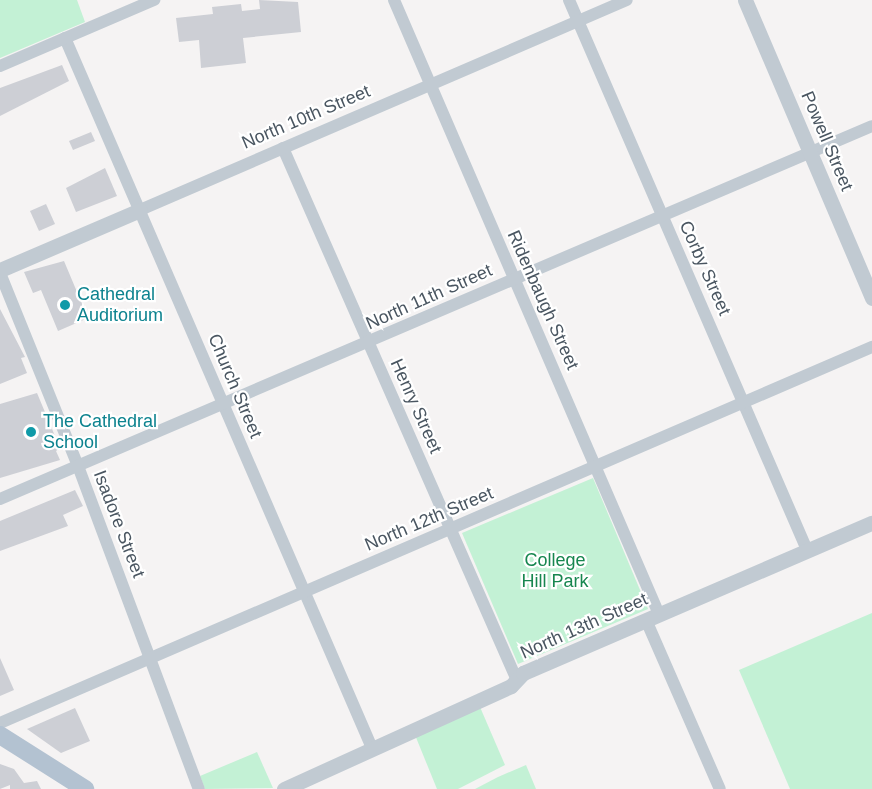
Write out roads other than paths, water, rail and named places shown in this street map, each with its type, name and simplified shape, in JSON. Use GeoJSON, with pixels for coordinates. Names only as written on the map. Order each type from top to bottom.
{"type":"FeatureCollection","features":[{"type":"Feature","properties":{"kind":"main road"},"geometry":{"type":"LineString","coordinates":[[0,735],[85,789]]}},
{"type":"Feature","properties":{"kind":"street"},"geometry":{"type":"LineString","coordinates":[[0,66],[152,0]]}},
{"type":"Feature","properties":{"kind":"street","name":"Ridenbaugh Street"},"geometry":{"type":"LineString","coordinates":[[394,0],[596,466],[720,789]]}},
{"type":"Feature","properties":{"kind":"street","name":"Corby Street"},"geometry":{"type":"LineString","coordinates":[[569,0],[807,550]]}},
{"type":"Feature","properties":{"kind":"street","name":"North 10th Street"},"geometry":{"type":"LineString","coordinates":[[0,271],[627,0]]}},
{"type":"Feature","properties":{"kind":"street","name":"Powell Street"},"geometry":{"type":"LineString","coordinates":[[745,0],[872,298]]}},
{"type":"Feature","properties":{"kind":"street","name":"Church Street"},"geometry":{"type":"LineString","coordinates":[[65,38],[372,748]]}},
{"type":"Feature","properties":{"kind":"street","name":"North 11th Street"},"geometry":{"type":"LineString","coordinates":[[0,500],[872,126]]}},
{"type":"Feature","properties":{"kind":"street","name":"Henry Street"},"geometry":{"type":"LineString","coordinates":[[283,148],[516,678]]}},
{"type":"Feature","properties":{"kind":"street","name":"Isadore Street"},"geometry":{"type":"LineString","coordinates":[[0,271],[78,466],[199,789]]}},
{"type":"Feature","properties":{"kind":"street","name":"North 12th Street"},"geometry":{"type":"LineString","coordinates":[[0,723],[872,347]]}},
{"type":"Feature","properties":{"kind":"street","name":"North 13th Street"},"geometry":{"type":"LineString","coordinates":[[284,789],[510,686],[516,678],[872,523]]}},
{"type":"Feature","properties":{"kind":"place","name":"Cathedral Auditorium"},"geometry":{"type":"Point","coordinates":[65,305]}},
{"type":"Feature","properties":{"kind":"place","name":"The Cathedral School"},"geometry":{"type":"Point","coordinates":[31,432]}},
{"type":"Feature","properties":{"kind":"park label","name":"College Hill Park"},"geometry":{"type":"Point","coordinates":[555,571]}}]}
